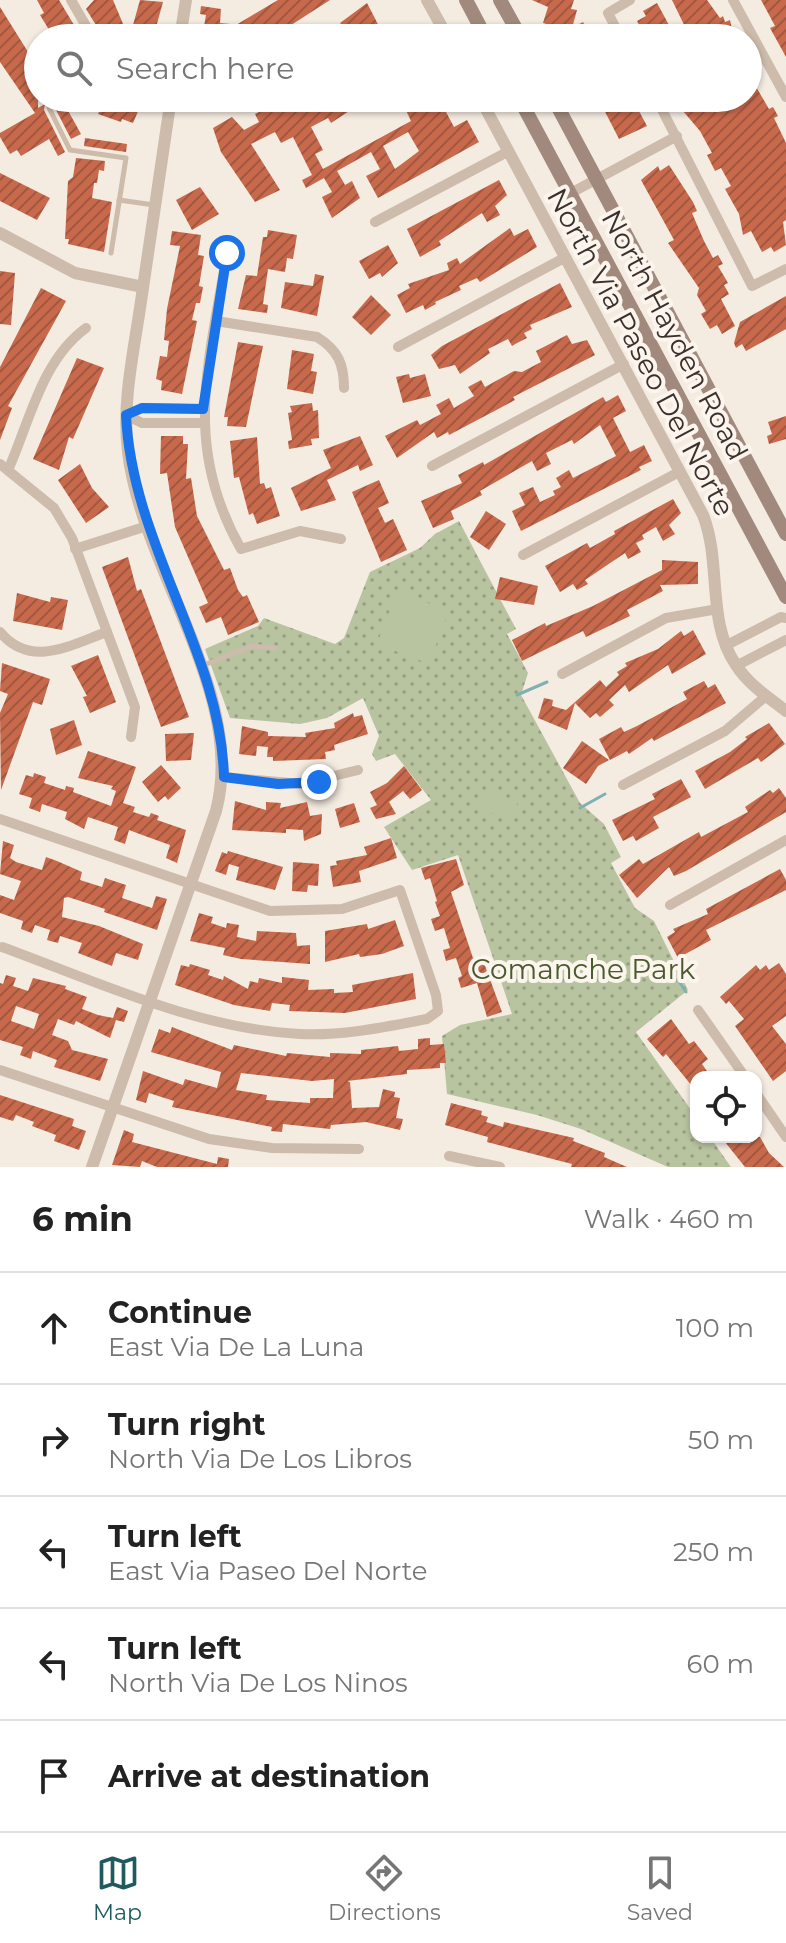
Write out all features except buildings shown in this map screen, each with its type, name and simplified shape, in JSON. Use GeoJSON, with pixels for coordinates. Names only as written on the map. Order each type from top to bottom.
{"type":"FeatureCollection","features":[{"type":"Feature","properties":{"kind":"main road"},"geometry":{"type":"LineString","coordinates":[[466,0],[479,24]]}},
{"type":"Feature","properties":{"kind":"main road"},"geometry":{"type":"LineString","coordinates":[[500,0],[513,24]]}},
{"type":"Feature","properties":{"kind":"main road","name":"North Hayden Road"},"geometry":{"type":"LineString","coordinates":[[526,112],[786,597]]}},
{"type":"Feature","properties":{"kind":"main road","name":"North Hayden Road"},"geometry":{"type":"LineString","coordinates":[[561,112],[786,534]]}},
{"type":"Feature","properties":{"kind":"street"},"geometry":{"type":"LineString","coordinates":[[71,0],[85,24]]}},
{"type":"Feature","properties":{"kind":"street"},"geometry":{"type":"LineString","coordinates":[[182,24],[186,0]]}},
{"type":"Feature","properties":{"kind":"street"},"geometry":{"type":"LineString","coordinates":[[427,0],[440,24]]}},
{"type":"Feature","properties":{"kind":"street"},"geometry":{"type":"LineString","coordinates":[[614,24],[608,13],[630,0]]}},
{"type":"Feature","properties":{"kind":"street"},"geometry":{"type":"LineString","coordinates":[[733,0],[746,24]]}},
{"type":"Feature","properties":{"kind":"street"},"geometry":{"type":"LineString","coordinates":[[762,53],[786,97]]}},
{"type":"Feature","properties":{"kind":"street"},"geometry":{"type":"LineString","coordinates":[[92,1167],[190,887],[224,777],[219,722],[147,526],[128,451],[126,415],[169,112]]}},
{"type":"Feature","properties":{"kind":"street","name":"North Via Paseo Del Norte"},"geometry":{"type":"LineString","coordinates":[[488,112],[624,364],[709,530],[725,646],[736,666],[786,711]]}},
{"type":"Feature","properties":{"kind":"street"},"geometry":{"type":"LineString","coordinates":[[664,112],[752,286],[786,269]]}},
{"type":"Feature","properties":{"kind":"street"},"geometry":{"type":"LineString","coordinates":[[569,194],[677,136]]}},
{"type":"Feature","properties":{"kind":"street"},"geometry":{"type":"LineString","coordinates":[[375,222],[509,151]]}},
{"type":"Feature","properties":{"kind":"street"},"geometry":{"type":"LineString","coordinates":[[0,233],[75,273],[143,287]]}},
{"type":"Feature","properties":{"kind":"street"},"geometry":{"type":"LineString","coordinates":[[227,253],[203,409],[208,469],[241,549],[300,531],[341,539]]}},
{"type":"Feature","properties":{"kind":"street"},"geometry":{"type":"LineString","coordinates":[[398,347],[564,258]]}},
{"type":"Feature","properties":{"kind":"street"},"geometry":{"type":"LineString","coordinates":[[216,321],[317,337],[330,345],[339,357],[344,388]]}},
{"type":"Feature","properties":{"kind":"street"},"geometry":{"type":"LineString","coordinates":[[86,328],[64,344],[4,466],[54,508],[75,549],[135,707],[131,737]]}},
{"type":"Feature","properties":{"kind":"street"},"geometry":{"type":"LineString","coordinates":[[432,466],[624,364]]}},
{"type":"Feature","properties":{"kind":"street"},"geometry":{"type":"LineString","coordinates":[[126,415],[142,408],[203,409]]}},
{"type":"Feature","properties":{"kind":"street"},"geometry":{"type":"LineString","coordinates":[[126,415],[142,423],[203,423]]}},
{"type":"Feature","properties":{"kind":"street"},"geometry":{"type":"LineString","coordinates":[[523,555],[679,472]]}},
{"type":"Feature","properties":{"kind":"street"},"geometry":{"type":"LineString","coordinates":[[75,549],[147,526]]}},
{"type":"Feature","properties":{"kind":"street"},"geometry":{"type":"LineString","coordinates":[[562,674],[666,618],[718,609]]}},
{"type":"Feature","properties":{"kind":"street"},"geometry":{"type":"LineString","coordinates":[[725,646],[786,618]]}},
{"type":"Feature","properties":{"kind":"street"},"geometry":{"type":"LineString","coordinates":[[0,632],[17,646],[37,654],[58,650],[107,632]]}},
{"type":"Feature","properties":{"kind":"street"},"geometry":{"type":"LineString","coordinates":[[736,666],[786,640]]}},
{"type":"Feature","properties":{"kind":"street"},"geometry":{"type":"LineString","coordinates":[[623,785],[725,731],[766,696]]}},
{"type":"Feature","properties":{"kind":"street"},"geometry":{"type":"LineString","coordinates":[[224,777],[301,784],[358,770]]}},
{"type":"Feature","properties":{"kind":"street"},"geometry":{"type":"LineString","coordinates":[[0,819],[249,907],[296,913],[342,909],[400,890],[436,995],[438,1011],[427,1019],[374,1029],[302,1034],[239,1027],[150,1000],[2,947]]}},
{"type":"Feature","properties":{"kind":"street"},"geometry":{"type":"LineString","coordinates":[[670,905],[786,840]]}},
{"type":"Feature","properties":{"kind":"street"},"geometry":{"type":"LineString","coordinates":[[698,1010],[741,1071]]}},
{"type":"Feature","properties":{"kind":"street"},"geometry":{"type":"LineString","coordinates":[[0,1070],[186,1133],[237,1144],[359,1149]]}},
{"type":"Feature","properties":{"kind":"street"},"geometry":{"type":"LineString","coordinates":[[762,1102],[786,1137]]}},
{"type":"Feature","properties":{"kind":"street"},"geometry":{"type":"LineString","coordinates":[[449,1156],[500,1167]]}},
{"type":"Feature","properties":{"kind":"lane"},"geometry":{"type":"LineString","coordinates":[[51,112],[70,150],[126,158],[111,253]]}},
{"type":"Feature","properties":{"kind":"lane"},"geometry":{"type":"LineString","coordinates":[[119,200],[155,205]]}},
{"type":"Feature","properties":{"kind":"lane"},"geometry":{"type":"LineString","coordinates":[[199,667],[252,646],[276,648]]}},
{"type":"Feature","properties":{"kind":"green space","name":"Comanche Park"},"geometry":{"type":"Polygon","coordinates":[[[459,521],[516,629],[507,634],[528,673],[521,695],[580,803],[604,824],[621,857],[611,863],[635,908],[654,921],[688,990],[636,1032],[690,1108],[690,1143],[714,1143],[731,1167],[668,1167],[581,1129],[537,1115],[447,1094],[442,1036],[460,1025],[512,1014],[458,855],[412,870],[384,827],[431,800],[395,754],[376,761],[372,754],[379,736],[363,698],[327,718],[300,724],[230,718],[205,649],[258,626],[264,618],[335,644],[344,638],[370,572],[420,548],[435,534],[459,521]]]}},
{"type":"Feature","properties":{"kind":"green space"},"geometry":{"type":"Polygon","coordinates":[[[397,591],[449,611],[429,664],[377,644],[397,591]]]}},
{"type":"Feature","properties":{"kind":"green space"},"geometry":{"type":"Polygon","coordinates":[[[487,790],[518,802],[511,821],[480,809],[487,790]]]}},
{"type":"Feature","properties":{"kind":"waterway"},"geometry":{"type":"LineString","coordinates":[[517,695],[547,682]]}},
{"type":"Feature","properties":{"kind":"waterway"},"geometry":{"type":"LineString","coordinates":[[580,808],[605,794]]}},
{"type":"Feature","properties":{"kind":"waterway"},"geometry":{"type":"LineString","coordinates":[[678,980],[686,992]]}},
{"type":"Feature","properties":{"kind":"route"},"geometry":{"type":"LineString","coordinates":[[227,253],[203,409],[142,408],[126,415],[128,451],[150,536],[219,722],[223,739],[224,777],[278,784],[319,782]]}}]}
